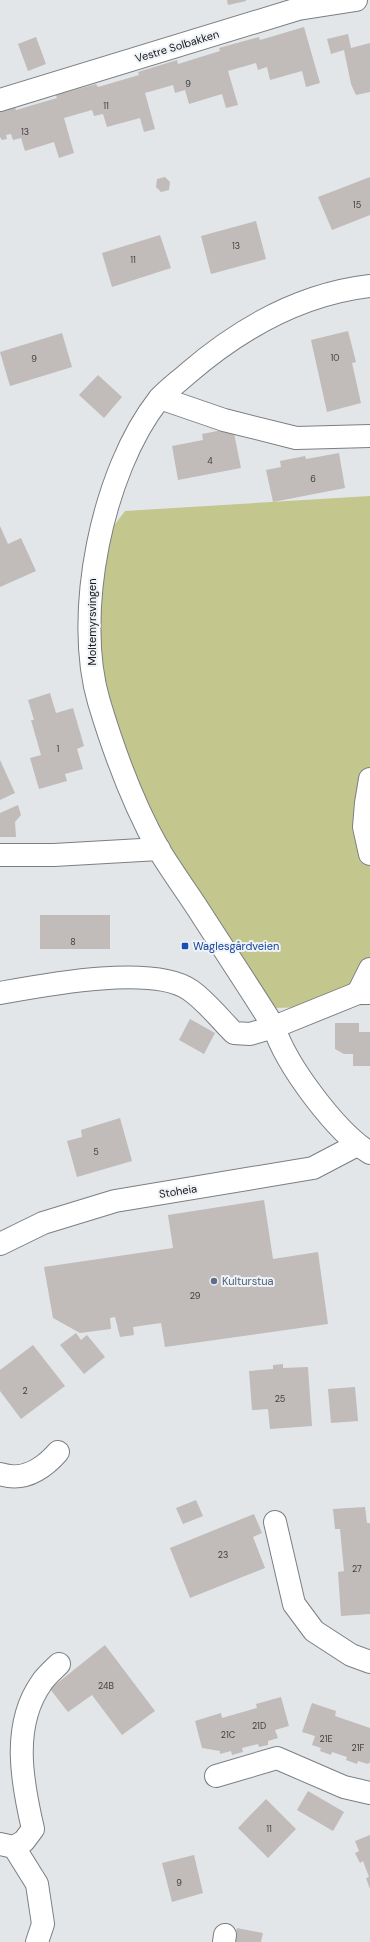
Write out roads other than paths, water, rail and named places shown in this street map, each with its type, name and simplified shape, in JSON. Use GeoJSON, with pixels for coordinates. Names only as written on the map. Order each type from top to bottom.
{"type":"FeatureCollection","features":[{"type":"Feature","properties":{"kind":"street","name":"Vestre Solbakken"},"geometry":{"type":"LineString","coordinates":[[0,100],[298,9],[356,0]]}},
{"type":"Feature","properties":{"kind":"street"},"geometry":{"type":"LineString","coordinates":[[362,0],[370,1]]}},
{"type":"Feature","properties":{"kind":"street","name":"Moltemyrsvingen"},"geometry":{"type":"LineString","coordinates":[[159,849],[125,777],[99,701],[91,667],[90,589],[96,551],[117,477],[140,428],[160,398],[212,353],[259,322],[299,303],[344,289],[370,286]]}},
{"type":"Feature","properties":{"kind":"street"},"geometry":{"type":"LineString","coordinates":[[160,398],[224,420],[296,438],[370,436]]}},
{"type":"Feature","properties":{"kind":"street"},"geometry":{"type":"LineString","coordinates":[[370,779],[364,827],[370,854]]}},
{"type":"Feature","properties":{"kind":"street"},"geometry":{"type":"LineString","coordinates":[[0,855],[54,855],[159,849],[274,1027],[278,1040],[310,1092],[364,1149]]}},
{"type":"Feature","properties":{"kind":"street"},"geometry":{"type":"LineString","coordinates":[[0,993],[66,981],[154,977],[170,980],[190,990],[234,1033],[250,1034],[274,1027],[364,993],[370,969]]}},
{"type":"Feature","properties":{"kind":"street","name":"Stoheia"},"geometry":{"type":"LineString","coordinates":[[0,1244],[43,1223],[115,1201],[313,1168],[364,1149]]}},
{"type":"Feature","properties":{"kind":"street"},"geometry":{"type":"LineString","coordinates":[[0,1474],[22,1476],[44,1467],[58,1452]]}},
{"type":"Feature","properties":{"kind":"street"},"geometry":{"type":"LineString","coordinates":[[275,1522],[294,1604],[314,1631],[351,1655],[370,1662]]}},
{"type":"Feature","properties":{"kind":"street"},"geometry":{"type":"LineString","coordinates":[[37,1942],[43,1924],[37,1884],[7,1846],[24,1841],[33,1829],[23,1779],[21,1744],[28,1710],[41,1683],[59,1664]]}},
{"type":"Feature","properties":{"kind":"street"},"geometry":{"type":"LineString","coordinates":[[216,1776],[277,1758],[344,1787],[370,1793]]}},
{"type":"Feature","properties":{"kind":"place","name":"Waglesgårdveien"},"geometry":{"type":"Point","coordinates":[185,946]}},
{"type":"Feature","properties":{"kind":"place","name":"Kulturstua"},"geometry":{"type":"Point","coordinates":[214,1281]}}]}
